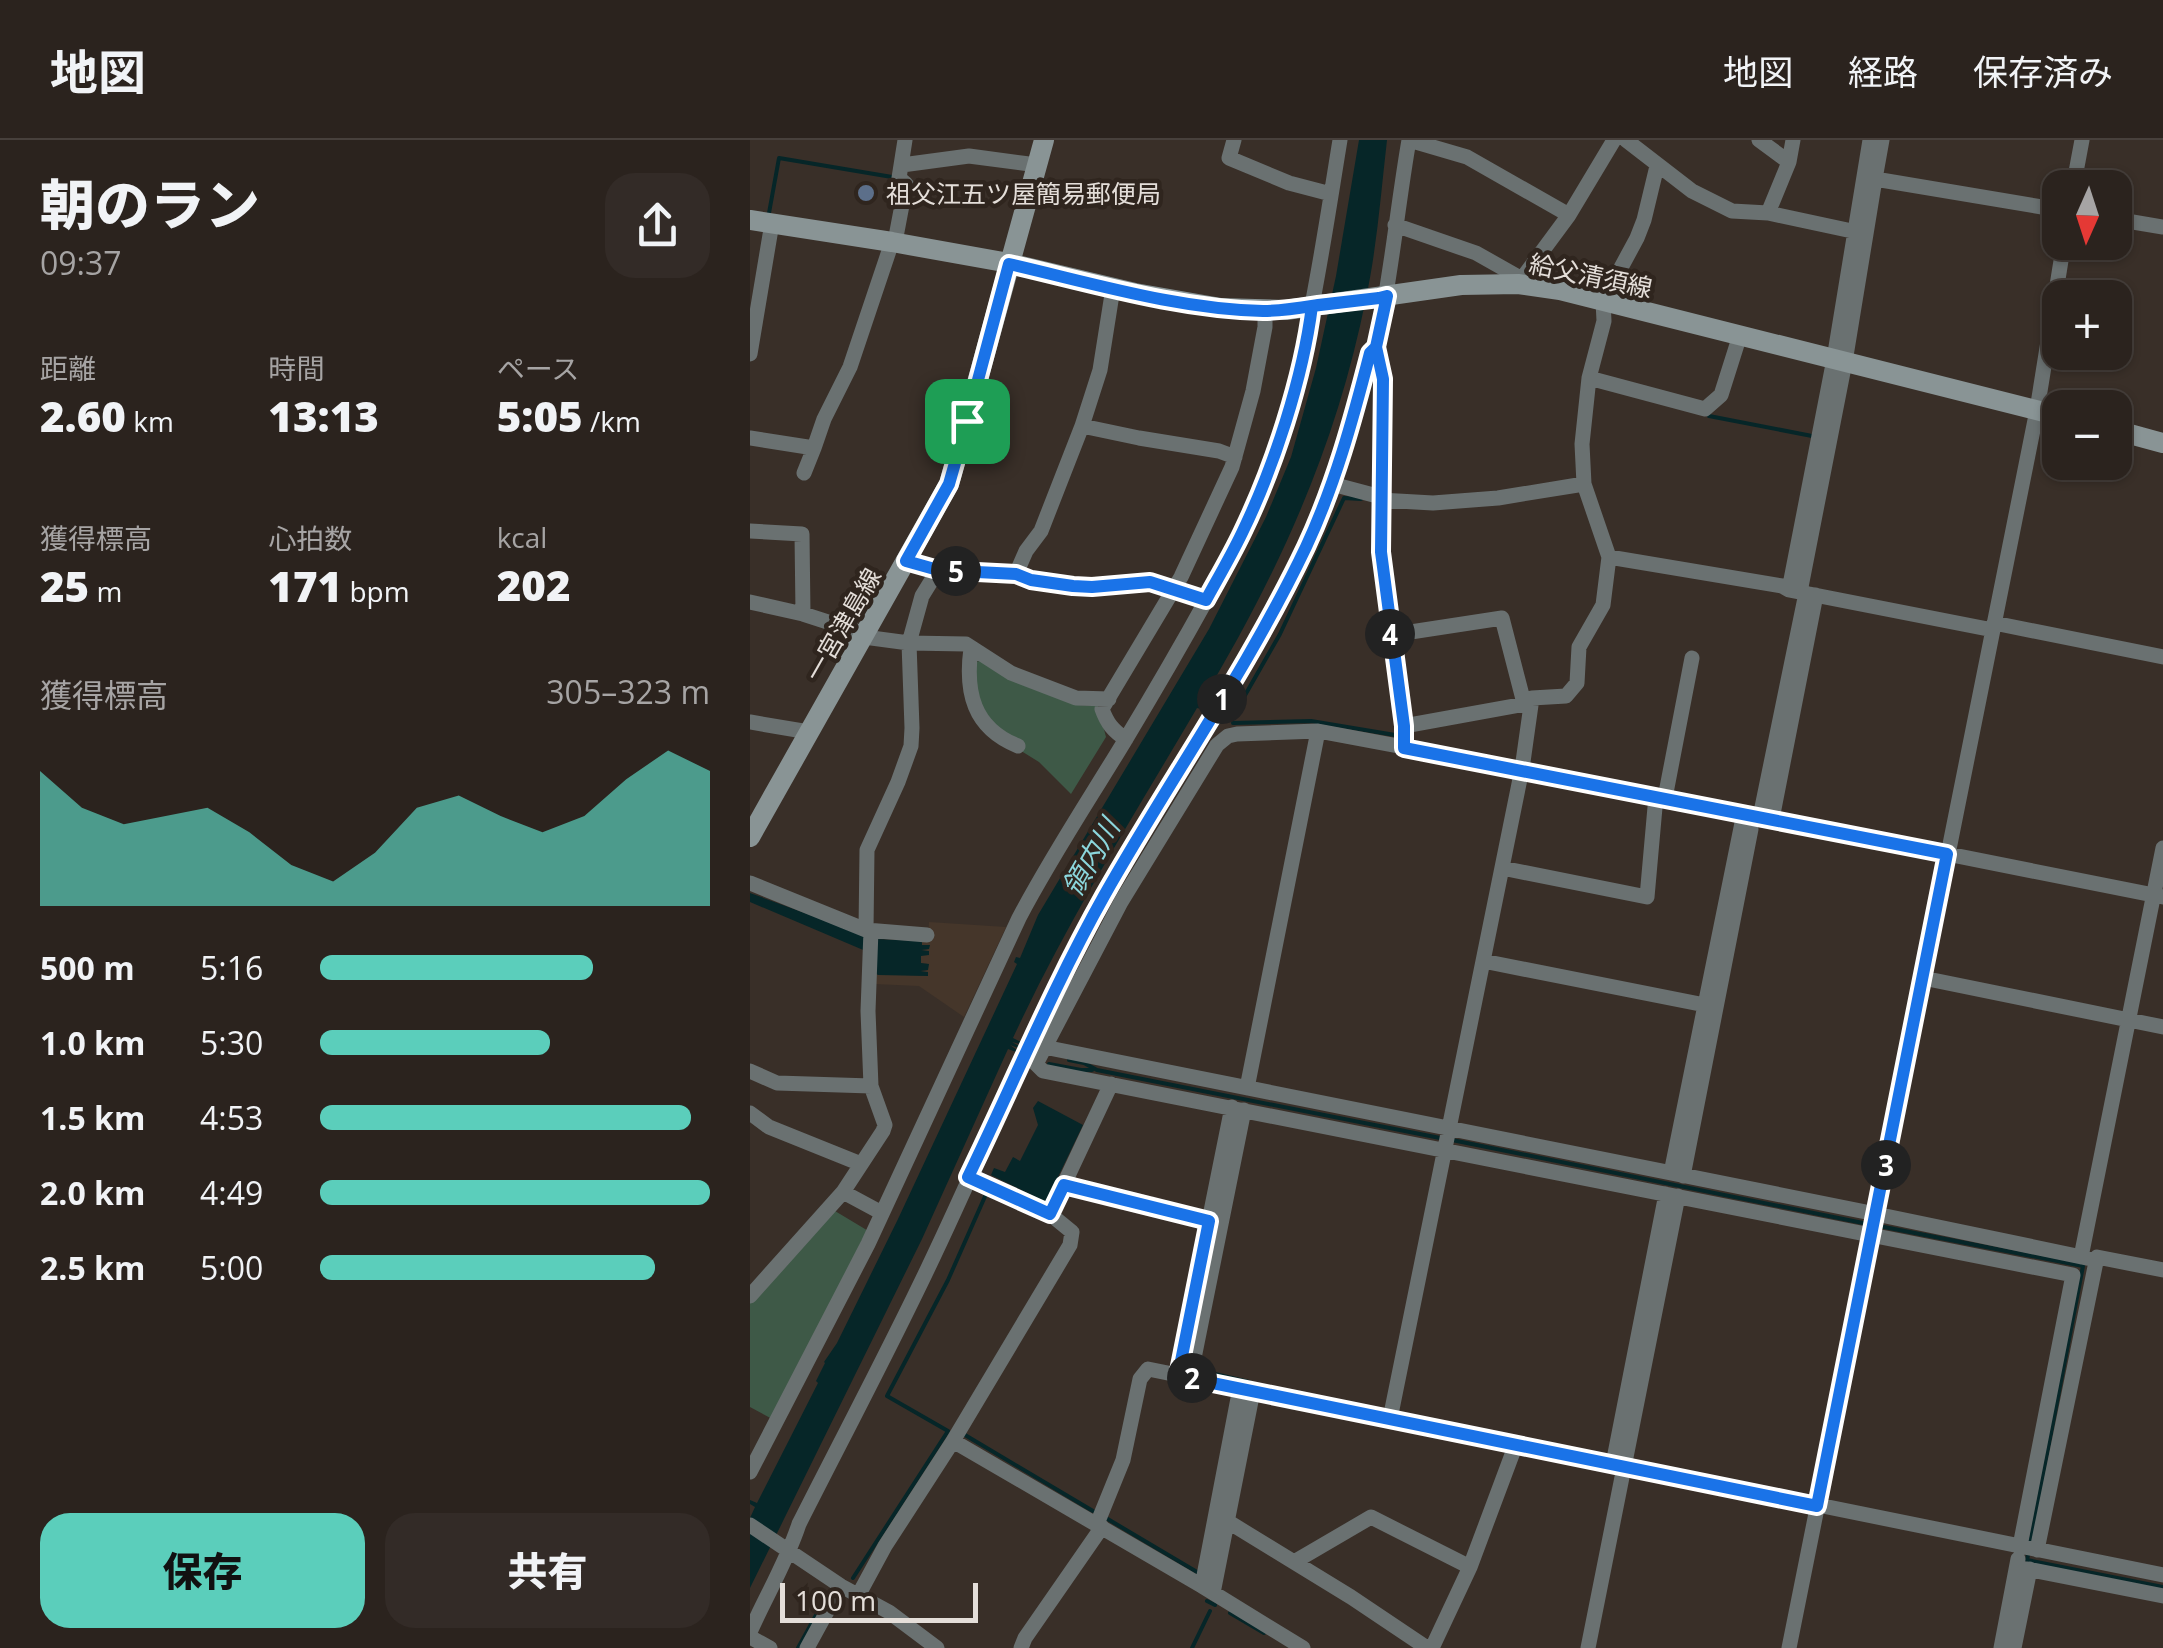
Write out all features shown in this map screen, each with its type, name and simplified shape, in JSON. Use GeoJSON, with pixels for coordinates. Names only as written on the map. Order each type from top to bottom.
{"type":"FeatureCollection","features":[{"type":"Feature","properties":{"kind":"main road","name":"一宮津島線"},"geometry":{"type":"LineString","coordinates":[[750,837],[949,484],[1044,140]]}},
{"type":"Feature","properties":{"kind":"main road","name":"給父清須線"},"geometry":{"type":"LineString","coordinates":[[750,220],[894,242],[1194,304],[1265,311],[1520,282],[2042,411]]}},
{"type":"Feature","properties":{"kind":"main road"},"geometry":{"type":"LineString","coordinates":[[2132,434],[2163,442]]}},
{"type":"Feature","properties":{"kind":"street"},"geometry":{"type":"LineString","coordinates":[[804,473],[850,368],[894,242],[906,184],[900,178],[905,140]]}},
{"type":"Feature","properties":{"kind":"street"},"geometry":{"type":"LineString","coordinates":[[969,156],[975,140]]}},
{"type":"Feature","properties":{"kind":"street"},"geometry":{"type":"LineString","coordinates":[[1234,140],[1229,158],[1289,183],[1331,194]]}},
{"type":"Feature","properties":{"kind":"street"},"geometry":{"type":"LineString","coordinates":[[750,1472],[882,1213],[1042,874],[1126,739],[1242,534],[1300,372],[1315,306],[1340,140]]}},
{"type":"Feature","properties":{"kind":"street"},"geometry":{"type":"LineString","coordinates":[[1404,748],[1381,552],[1383,379],[1376,347],[1408,140],[1467,156],[1569,215]]}},
{"type":"Feature","properties":{"kind":"street"},"geometry":{"type":"LineString","coordinates":[[1395,224],[1476,253],[1520,282],[1569,215],[1614,140]]}},
{"type":"Feature","properties":{"kind":"street"},"geometry":{"type":"LineString","coordinates":[[1626,140],[1692,191],[1732,211],[1768,214],[1861,233]]}},
{"type":"Feature","properties":{"kind":"street"},"geometry":{"type":"LineString","coordinates":[[1759,140],[1789,162]]}},
{"type":"Feature","properties":{"kind":"street"},"geometry":{"type":"LineString","coordinates":[[1768,214],[1789,162],[1792,140]]}},
{"type":"Feature","properties":{"kind":"street"},"geometry":{"type":"LineString","coordinates":[[1677,1174],[1758,816],[1803,592],[1861,233],[1870,140]]}},
{"type":"Feature","properties":{"kind":"street"},"geometry":{"type":"LineString","coordinates":[[1861,233],[1882,140]]}},
{"type":"Feature","properties":{"kind":"street"},"geometry":{"type":"LineString","coordinates":[[2077,170],[2082,140]]}},
{"type":"Feature","properties":{"kind":"street"},"geometry":{"type":"LineString","coordinates":[[902,164],[969,156],[1037,165]]}},
{"type":"Feature","properties":{"kind":"street"},"geometry":{"type":"LineString","coordinates":[[1404,726],[1528,703],[1532,698],[1566,696],[1578,683],[1578,647],[1603,606],[1610,557],[1584,484],[1582,444],[1589,378],[1604,321],[1603,301],[1637,238],[1657,166]]}},
{"type":"Feature","properties":{"kind":"street"},"geometry":{"type":"LineString","coordinates":[[1876,179],[2042,207]]}},
{"type":"Feature","properties":{"kind":"street"},"geometry":{"type":"LineString","coordinates":[[2132,222],[2163,227]]}},
{"type":"Feature","properties":{"kind":"street"},"geometry":{"type":"LineString","coordinates":[[750,354],[772,223]]}},
{"type":"Feature","properties":{"kind":"street"},"geometry":{"type":"LineString","coordinates":[[1789,1648],[2037,410],[2061,260]]}},
{"type":"Feature","properties":{"kind":"street"},"geometry":{"type":"LineString","coordinates":[[1016,574],[1041,531],[1082,426],[1100,370],[1113,288]]}},
{"type":"Feature","properties":{"kind":"street"},"geometry":{"type":"LineString","coordinates":[[1126,739],[1107,722],[1102,709],[1174,589],[1219,498],[1253,391],[1265,311]]}},
{"type":"Feature","properties":{"kind":"street"},"geometry":{"type":"LineString","coordinates":[[1589,378],[1705,409],[1721,395],[1740,336]]}},
{"type":"Feature","properties":{"kind":"street"},"geometry":{"type":"LineString","coordinates":[[770,1648],[750,1634],[799,1524],[929,1266],[1059,984],[1103,898],[1267,624],[1307,545],[1352,425],[1370,353],[1376,347]]}},
{"type":"Feature","properties":{"kind":"street"},"geometry":{"type":"LineString","coordinates":[[1082,426],[1235,457]]}},
{"type":"Feature","properties":{"kind":"street"},"geometry":{"type":"LineString","coordinates":[[750,438],[814,448]]}},
{"type":"Feature","properties":{"kind":"street"},"geometry":{"type":"LineString","coordinates":[[1332,484],[1380,498],[1433,503],[1498,498],[1584,484]]}},
{"type":"Feature","properties":{"kind":"street"},"geometry":{"type":"LineString","coordinates":[[750,530],[802,534],[803,614]]}},
{"type":"Feature","properties":{"kind":"street"},"geometry":{"type":"LineString","coordinates":[[1610,557],[2163,656]]}},
{"type":"Feature","properties":{"kind":"street"},"geometry":{"type":"LineString","coordinates":[[906,561],[938,570],[1016,574],[1073,586],[1150,582],[1206,600]]}},
{"type":"Feature","properties":{"kind":"street"},"geometry":{"type":"LineString","coordinates":[[750,1296],[842,1192],[883,1131],[872,1086],[867,850],[911,746],[909,643],[922,596],[938,570]]}},
{"type":"Feature","properties":{"kind":"street"},"geometry":{"type":"LineString","coordinates":[[750,602],[803,614],[864,635],[909,643],[966,644],[1011,673],[1044,686],[1076,698],[1108,699]]}},
{"type":"Feature","properties":{"kind":"street"},"geometry":{"type":"LineString","coordinates":[[1390,635],[1502,618],[1528,703],[1522,769],[1390,1418]]}},
{"type":"Feature","properties":{"kind":"street"},"geometry":{"type":"LineString","coordinates":[[971,648],[968,674],[976,715],[1003,740],[1018,746]]}},
{"type":"Feature","properties":{"kind":"street"},"geometry":{"type":"LineString","coordinates":[[1502,868],[1647,897],[1660,797],[1692,658]]}},
{"type":"Feature","properties":{"kind":"street"},"geometry":{"type":"LineString","coordinates":[[750,722],[810,732]]}},
{"type":"Feature","properties":{"kind":"street"},"geometry":{"type":"LineString","coordinates":[[2014,1648],[2026,1547],[2073,1275],[1042,1071],[1036,1064],[1121,902],[1217,745],[1238,734],[1313,731],[2160,896]]}},
{"type":"Feature","properties":{"kind":"street"},"geometry":{"type":"LineString","coordinates":[[1242,1087],[1313,731]]}},
{"type":"Feature","properties":{"kind":"street"},"geometry":{"type":"LineString","coordinates":[[1677,1174],[1705,1005],[1758,816]]}},
{"type":"Feature","properties":{"kind":"street"},"geometry":{"type":"LineString","coordinates":[[2026,1547],[2089,1259],[2160,896],[2163,848]]}},
{"type":"Feature","properties":{"kind":"street"},"geometry":{"type":"LineString","coordinates":[[750,884],[869,932],[926,935]]}},
{"type":"Feature","properties":{"kind":"street"},"geometry":{"type":"LineString","coordinates":[[1483,961],[1705,1005]]}},
{"type":"Feature","properties":{"kind":"street"},"geometry":{"type":"LineString","coordinates":[[1923,978],[2163,1027]]}},
{"type":"Feature","properties":{"kind":"street"},"geometry":{"type":"LineString","coordinates":[[1044,1047],[2089,1259],[2097,1257],[2163,1270]]}},
{"type":"Feature","properties":{"kind":"street"},"geometry":{"type":"LineString","coordinates":[[750,1070],[777,1083],[872,1086]]}},
{"type":"Feature","properties":{"kind":"street"},"geometry":{"type":"LineString","coordinates":[[1050,1214],[1112,1084]]}},
{"type":"Feature","properties":{"kind":"street"},"geometry":{"type":"LineString","coordinates":[[1184,1377],[1209,1221],[1238,1109]]}},
{"type":"Feature","properties":{"kind":"street"},"geometry":{"type":"LineString","coordinates":[[1184,1377],[1238,1109]]}},
{"type":"Feature","properties":{"kind":"street"},"geometry":{"type":"LineString","coordinates":[[750,1113],[770,1126],[861,1164]]}},
{"type":"Feature","properties":{"kind":"street"},"geometry":{"type":"LineString","coordinates":[[859,1594],[884,1546],[1070,1246],[1072,1232],[1050,1214],[968,1177]]}},
{"type":"Feature","properties":{"kind":"street"},"geometry":{"type":"LineString","coordinates":[[1064,1185],[1209,1221]]}},
{"type":"Feature","properties":{"kind":"street"},"geometry":{"type":"LineString","coordinates":[[842,1192],[882,1213]]}},
{"type":"Feature","properties":{"kind":"street"},"geometry":{"type":"LineString","coordinates":[[1588,1648],[1672,1195]]}},
{"type":"Feature","properties":{"kind":"street"},"geometry":{"type":"LineString","coordinates":[[1021,1648],[1099,1526],[1123,1460],[1140,1378],[1148,1369],[2163,1574]]}},
{"type":"Feature","properties":{"kind":"street"},"geometry":{"type":"LineString","coordinates":[[1207,1589],[1227,1522],[1246,1389]]}},
{"type":"Feature","properties":{"kind":"street"},"geometry":{"type":"LineString","coordinates":[[1207,1589],[1246,1389]]}},
{"type":"Feature","properties":{"kind":"street"},"geometry":{"type":"LineString","coordinates":[[953,1440],[1303,1648]]}},
{"type":"Feature","properties":{"kind":"street"},"geometry":{"type":"LineString","coordinates":[[1227,1522],[1430,1648],[1470,1566],[1516,1444]]}},
{"type":"Feature","properties":{"kind":"street"},"geometry":{"type":"LineString","coordinates":[[1294,1562],[1370,1517],[1470,1566]]}},
{"type":"Feature","properties":{"kind":"street"},"geometry":{"type":"LineString","coordinates":[[750,1525],[841,1586],[889,1612],[937,1648]]}},
{"type":"Feature","properties":{"kind":"street"},"geometry":{"type":"LineString","coordinates":[[2023,1568],[2163,1596]]}},
{"type":"Feature","properties":{"kind":"street"},"geometry":{"type":"LineString","coordinates":[[2001,1648],[2023,1568]]}},
{"type":"Feature","properties":{"kind":"street"},"geometry":{"type":"LineString","coordinates":[[807,1648],[841,1586]]}},
{"type":"Feature","properties":{"kind":"shaded area"},"geometry":{"type":"Polygon","coordinates":[[[929,922],[1006,927],[964,1017],[919,986],[874,984],[875,973],[921,976],[928,972],[920,972],[928,970],[928,964],[921,963],[921,955],[928,955],[929,951],[921,951],[929,949],[922,945],[922,939],[928,939],[929,922]]]}},
{"type":"Feature","properties":{"kind":"green space"},"geometry":{"type":"Polygon","coordinates":[[[982,660],[1079,705],[1098,706],[1106,737],[1071,794],[1039,762],[1005,737],[977,704],[973,663],[982,660]]]}},
{"type":"Feature","properties":{"kind":"green space"},"geometry":{"type":"Polygon","coordinates":[[[830,1208],[870,1232],[774,1420],[750,1407],[750,1303],[830,1208]]]}},
{"type":"Feature","properties":{"kind":"water","name":"領内川"},"geometry":{"type":"Polygon","coordinates":[[[1359,140],[1387,140],[1373,259],[1338,406],[1301,508],[1255,607],[1200,704],[1203,706],[1197,708],[1125,830],[1033,995],[1013,1038],[1021,1042],[1012,1042],[1018,1048],[1010,1045],[1016,1052],[1008,1049],[922,1239],[750,1588],[750,1518],[755,1507],[750,1500],[757,1503],[818,1383],[824,1362],[898,1219],[1038,915],[1209,629],[1266,517],[1291,457],[1316,368],[1359,140]]]}},
{"type":"Feature","properties":{"kind":"water"},"geometry":{"type":"Polygon","coordinates":[[[750,893],[876,939],[922,941],[922,945],[930,945],[929,949],[921,950],[929,951],[929,955],[921,956],[921,963],[929,964],[928,970],[920,971],[928,972],[928,976],[878,975],[875,955],[750,902],[750,893]]]}},
{"type":"Feature","properties":{"kind":"water"},"geometry":{"type":"Polygon","coordinates":[[[1038,1101],[1083,1125],[1046,1202],[991,1175],[994,1168],[1005,1172],[1013,1157],[1020,1161],[1038,1125],[1033,1108],[1038,1101]]]}},
{"type":"Feature","properties":{"kind":"waterway"},"geometry":{"type":"LineString","coordinates":[[769,213],[779,158],[892,177]]}},
{"type":"Feature","properties":{"kind":"waterway"},"geometry":{"type":"LineString","coordinates":[[1709,416],[1812,436]]}},
{"type":"Feature","properties":{"kind":"waterway"},"geometry":{"type":"LineString","coordinates":[[1236,711],[1280,634],[1344,498],[1361,499]]}},
{"type":"Feature","properties":{"kind":"waterway"},"geometry":{"type":"LineString","coordinates":[[1233,723],[1311,721],[1395,735]]}},
{"type":"Feature","properties":{"kind":"waterway"},"geometry":{"type":"LineString","coordinates":[[1069,1060],[1097,1070],[1440,1138]]}},
{"type":"Feature","properties":{"kind":"waterway"},"geometry":{"type":"LineString","coordinates":[[1049,1064],[1092,1070]]}},
{"type":"Feature","properties":{"kind":"waterway"},"geometry":{"type":"LineString","coordinates":[[1452,1140],[1868,1224]]}},
{"type":"Feature","properties":{"kind":"waterway"},"geometry":{"type":"LineString","coordinates":[[853,1578],[948,1431],[887,1396],[948,1280],[987,1192]]}},
{"type":"Feature","properties":{"kind":"waterway"},"geometry":{"type":"LineString","coordinates":[[1879,1226],[2083,1266],[2030,1543]]}},
{"type":"Feature","properties":{"kind":"waterway"},"geometry":{"type":"LineString","coordinates":[[1198,1370],[1249,1382]]}},
{"type":"Feature","properties":{"kind":"waterway"},"geometry":{"type":"LineString","coordinates":[[965,1435],[1093,1511]]}},
{"type":"Feature","properties":{"kind":"waterway"},"geometry":{"type":"LineString","coordinates":[[1106,1518],[1197,1572]]}},
{"type":"Feature","properties":{"kind":"waterway"},"geometry":{"type":"LineString","coordinates":[[2028,1555],[2027,1560],[2163,1587]]}},
{"type":"Feature","properties":{"kind":"waterway"},"geometry":{"type":"LineString","coordinates":[[1207,1601],[1215,1605]]}},
{"type":"Feature","properties":{"kind":"waterway"},"geometry":{"type":"LineString","coordinates":[[798,1648],[821,1606]]}},
{"type":"Feature","properties":{"kind":"waterway"},"geometry":{"type":"LineString","coordinates":[[1192,1648],[1210,1611]]}},
{"type":"Feature","properties":{"kind":"waterway"},"geometry":{"type":"LineString","coordinates":[[1230,1613],[1264,1633]]}},
{"type":"Feature","properties":{"kind":"place","name":"祖父江五ツ屋簡易郵便局"},"geometry":{"type":"Point","coordinates":[866,193]}},
{"type":"Feature","properties":{"kind":"route"},"geometry":{"type":"LineString","coordinates":[[967,421],[949,484],[906,561],[938,570],[1016,574],[1073,586],[1150,582],[1206,600],[1242,534],[1279,440],[1300,372],[1312,306],[1379,298],[1387,296],[1376,347],[1383,379],[1381,552],[1404,748],[1947,854],[1817,1506],[1178,1376],[1209,1221],[1064,1185],[1050,1214],[968,1177],[1103,898],[1267,624],[1307,545],[1352,425],[1387,296],[1379,298],[1318,305],[1286,310],[1221,308],[1009,264],[967,421]]}}]}
